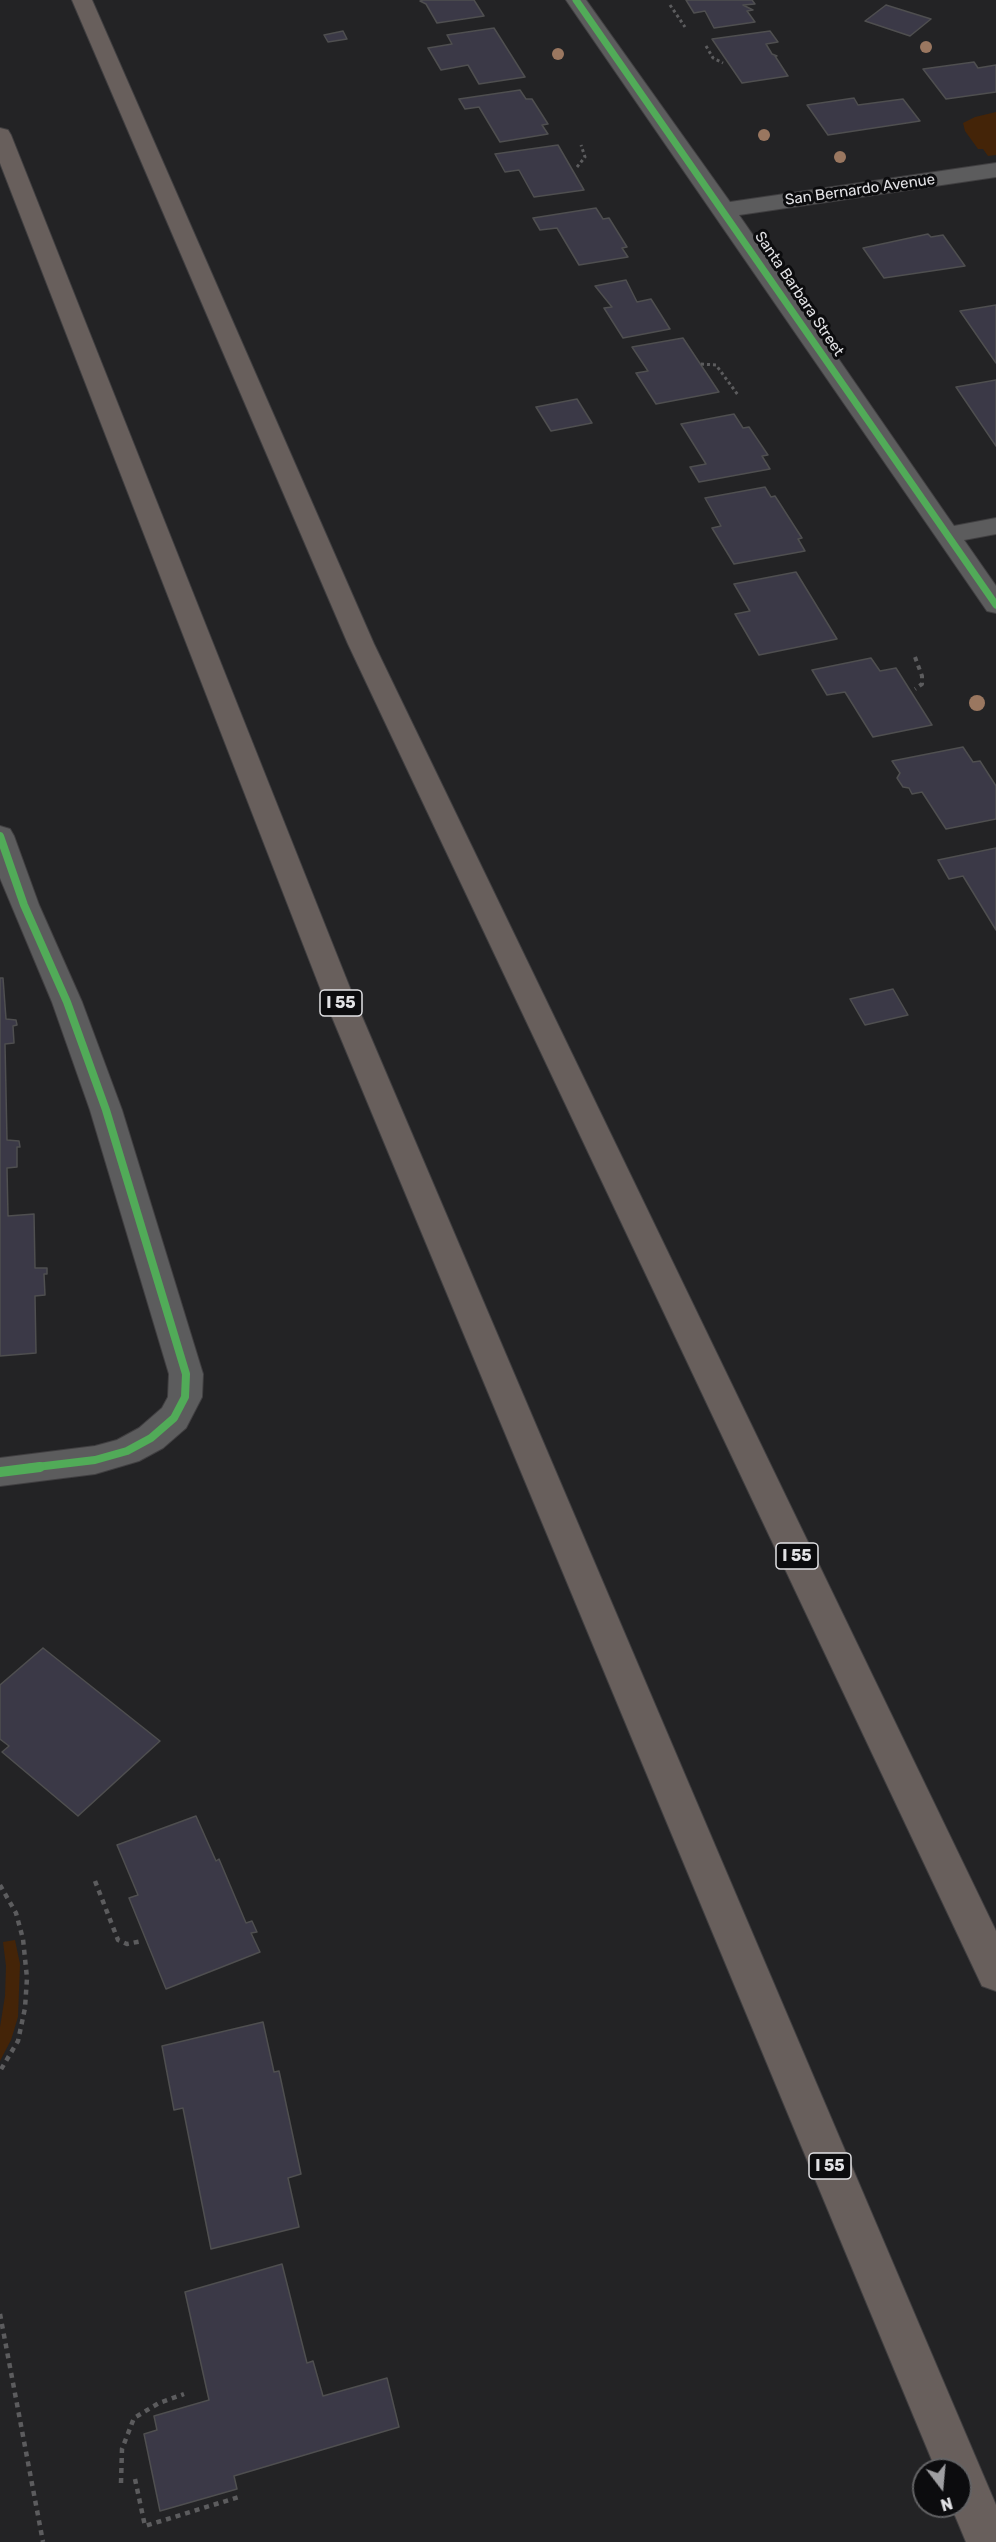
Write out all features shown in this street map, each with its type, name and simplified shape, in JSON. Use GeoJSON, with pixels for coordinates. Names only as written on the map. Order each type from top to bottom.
{"type":"FeatureCollection","features":[{"type":"Feature","properties":{"kind":"highway","name":"I 55"},"geometry":{"type":"LineString","coordinates":[[82,0],[361,644],[996,1972]]}},
{"type":"Feature","properties":{"kind":"highway","name":"I 55"},"geometry":{"type":"LineString","coordinates":[[0,135],[337,993],[953,2458]]}},
{"type":"Feature","properties":{"kind":"highway","name":"I 55"},"geometry":{"type":"LineString","coordinates":[[972,2503],[988,2542]]}},
{"type":"Feature","properties":{"kind":"street","name":"Santa Barbara Street"},"geometry":{"type":"LineString","coordinates":[[576,0],[724,210],[996,605]]}},
{"type":"Feature","properties":{"kind":"street","name":"San Bernardo Avenue"},"geometry":{"type":"LineString","coordinates":[[724,210],[996,170]]}},
{"type":"Feature","properties":{"kind":"street"},"geometry":{"type":"LineString","coordinates":[[947,535],[996,526]]}},
{"type":"Feature","properties":{"kind":"street"},"geometry":{"type":"LineString","coordinates":[[0,836],[12,906],[67,1002],[106,1110],[186,1374],[185,1397],[174,1418],[151,1438],[127,1451],[95,1460],[0,1472]]}},
{"type":"Feature","properties":{"kind":"path"},"geometry":{"type":"LineString","coordinates":[[669,5],[685,27]]}},
{"type":"Feature","properties":{"kind":"path"},"geometry":{"type":"LineString","coordinates":[[706,46],[713,58],[723,63]]}},
{"type":"Feature","properties":{"kind":"path"},"geometry":{"type":"LineString","coordinates":[[577,167],[585,157],[581,145]]}},
{"type":"Feature","properties":{"kind":"path"},"geometry":{"type":"LineString","coordinates":[[701,364],[716,365],[738,396]]}},
{"type":"Feature","properties":{"kind":"path"},"geometry":{"type":"LineString","coordinates":[[915,657],[922,676],[922,684],[915,689]]}},
{"type":"Feature","properties":{"kind":"path"},"geometry":{"type":"LineString","coordinates":[[95,1881],[118,1940],[127,1944],[142,1941]]}},
{"type":"Feature","properties":{"kind":"path"},"geometry":{"type":"LineString","coordinates":[[0,1885],[16,1913],[21,1930],[27,1978],[25,2008],[18,2041],[0,2071]]}},
{"type":"Feature","properties":{"kind":"path"},"geometry":{"type":"LineString","coordinates":[[0,2314],[43,2542]]}},
{"type":"Feature","properties":{"kind":"path"},"geometry":{"type":"LineString","coordinates":[[121,2483],[122,2449],[134,2418],[159,2403],[184,2394]]}},
{"type":"Feature","properties":{"kind":"path"},"geometry":{"type":"LineString","coordinates":[[135,2479],[145,2526],[242,2496]]}},
{"type":"Feature","properties":{"kind":"shaded area"},"geometry":{"type":"Polygon","coordinates":[[[996,112],[996,155],[988,156],[983,149],[978,149],[965,131],[963,123],[975,117],[996,112]]]}},
{"type":"Feature","properties":{"kind":"shaded area"},"geometry":{"type":"Polygon","coordinates":[[[15,1940],[20,1964],[18,2017],[11,2040],[0,2061],[0,2027],[5,1996],[6,1966],[3,1942],[15,1940]]]}},
{"type":"Feature","properties":{"kind":"building"},"geometry":{"type":"Polygon","coordinates":[[[474,0],[484,16],[437,23],[426,4],[420,1],[474,0]]]}},
{"type":"Feature","properties":{"kind":"building"},"geometry":{"type":"Polygon","coordinates":[[[686,0],[752,0],[755,4],[743,5],[753,10],[747,11],[755,22],[714,28],[705,11],[694,13],[686,0]]]}},
{"type":"Feature","properties":{"kind":"building"},"geometry":{"type":"Polygon","coordinates":[[[886,5],[931,19],[910,36],[865,21],[886,5]]]}},
{"type":"Feature","properties":{"kind":"building"},"geometry":{"type":"Polygon","coordinates":[[[494,28],[525,77],[479,84],[468,65],[441,70],[428,48],[452,44],[447,35],[494,28]]]}},
{"type":"Feature","properties":{"kind":"building"},"geometry":{"type":"Polygon","coordinates":[[[343,31],[347,39],[328,42],[324,35],[343,31]]]}},
{"type":"Feature","properties":{"kind":"building"},"geometry":{"type":"Polygon","coordinates":[[[770,31],[778,42],[766,44],[772,54],[777,56],[775,56],[788,76],[742,83],[712,39],[770,31]]]}},
{"type":"Feature","properties":{"kind":"building"},"geometry":{"type":"Polygon","coordinates":[[[974,62],[978,68],[996,65],[996,92],[946,99],[923,69],[974,62]]]}},
{"type":"Feature","properties":{"kind":"building"},"geometry":{"type":"Polygon","coordinates":[[[520,90],[526,99],[532,99],[548,124],[542,125],[548,134],[500,142],[479,107],[465,109],[459,99],[520,90]]]}},
{"type":"Feature","properties":{"kind":"building"},"geometry":{"type":"Polygon","coordinates":[[[854,98],[858,105],[903,99],[920,121],[828,135],[807,105],[854,98]]]}},
{"type":"Feature","properties":{"kind":"building"},"geometry":{"type":"Polygon","coordinates":[[[558,145],[584,190],[534,197],[519,170],[505,172],[495,154],[558,145]]]}},
{"type":"Feature","properties":{"kind":"building"},"geometry":{"type":"Polygon","coordinates":[[[596,208],[603,219],[609,218],[627,247],[622,248],[628,257],[579,265],[557,228],[540,230],[533,218],[596,208]]]}},
{"type":"Feature","properties":{"kind":"building"},"geometry":{"type":"Polygon","coordinates":[[[928,234],[931,237],[943,235],[965,266],[884,278],[863,248],[928,234]]]}},
{"type":"Feature","properties":{"kind":"building"},"geometry":{"type":"Polygon","coordinates":[[[626,280],[637,302],[651,299],[670,329],[623,338],[604,308],[612,307],[595,286],[626,280]]]}},
{"type":"Feature","properties":{"kind":"building"},"geometry":{"type":"Polygon","coordinates":[[[996,305],[996,363],[960,311],[996,305]]]}},
{"type":"Feature","properties":{"kind":"building"},"geometry":{"type":"Polygon","coordinates":[[[683,338],[719,392],[656,404],[636,373],[648,371],[632,347],[683,338]]]}},
{"type":"Feature","properties":{"kind":"building"},"geometry":{"type":"Polygon","coordinates":[[[996,380],[996,446],[956,387],[996,380]]]}},
{"type":"Feature","properties":{"kind":"building"},"geometry":{"type":"Polygon","coordinates":[[[577,399],[592,423],[551,431],[536,407],[577,399]]]}},
{"type":"Feature","properties":{"kind":"building"},"geometry":{"type":"Polygon","coordinates":[[[734,414],[743,428],[749,427],[768,455],[762,456],[770,469],[699,482],[690,467],[706,464],[681,424],[734,414]]]}},
{"type":"Feature","properties":{"kind":"building"},"geometry":{"type":"Polygon","coordinates":[[[765,487],[771,497],[775,496],[802,538],[798,539],[805,551],[734,564],[712,528],[721,526],[705,498],[765,487]]]}},
{"type":"Feature","properties":{"kind":"building"},"geometry":{"type":"Polygon","coordinates":[[[796,572],[837,639],[759,655],[735,614],[750,611],[734,584],[796,572]]]}},
{"type":"Feature","properties":{"kind":"building"},"geometry":{"type":"Polygon","coordinates":[[[871,658],[880,671],[896,668],[932,725],[873,737],[845,692],[827,695],[812,670],[871,658]]]}},
{"type":"Feature","properties":{"kind":"building"},"geometry":{"type":"Polygon","coordinates":[[[963,747],[973,762],[980,761],[996,786],[996,819],[946,829],[922,792],[912,794],[909,788],[903,787],[897,778],[900,773],[892,761],[963,747]]]}},
{"type":"Feature","properties":{"kind":"building"},"geometry":{"type":"Polygon","coordinates":[[[996,848],[996,930],[963,876],[949,879],[938,860],[996,848]]]}},
{"type":"Feature","properties":{"kind":"building"},"geometry":{"type":"Polygon","coordinates":[[[0,978],[3,978],[6,1019],[16,1020],[17,1025],[13,1026],[14,1043],[5,1044],[7,1140],[19,1141],[20,1147],[17,1147],[17,1167],[7,1168],[8,1216],[34,1214],[35,1268],[47,1268],[47,1274],[44,1274],[45,1295],[35,1296],[36,1353],[0,1356],[0,978]]]}},
{"type":"Feature","properties":{"kind":"building"},"geometry":{"type":"Polygon","coordinates":[[[893,989],[908,1015],[865,1025],[850,999],[893,989]]]}},
{"type":"Feature","properties":{"kind":"building"},"geometry":{"type":"Polygon","coordinates":[[[43,1648],[160,1741],[78,1816],[2,1752],[9,1746],[0,1739],[0,1685],[43,1648]]]}},
{"type":"Feature","properties":{"kind":"building"},"geometry":{"type":"Polygon","coordinates":[[[196,1816],[216,1861],[219,1859],[246,1923],[252,1921],[257,1932],[251,1933],[260,1952],[166,1989],[129,1898],[138,1895],[117,1845],[196,1816]]]}},
{"type":"Feature","properties":{"kind":"building"},"geometry":{"type":"Polygon","coordinates":[[[263,2022],[274,2072],[279,2071],[301,2174],[288,2178],[299,2227],[211,2249],[183,2108],[174,2110],[162,2046],[263,2022]]]}},
{"type":"Feature","properties":{"kind":"building"},"geometry":{"type":"Polygon","coordinates":[[[282,2264],[307,2363],[313,2361],[323,2396],[387,2378],[399,2427],[234,2476],[237,2489],[160,2511],[144,2434],[157,2430],[154,2416],[209,2400],[185,2292],[282,2264]]]}},
{"type":"Feature","properties":{"kind":"cycle path"},"geometry":{"type":"LineString","coordinates":[[576,0],[724,210],[996,605]]}},
{"type":"Feature","properties":{"kind":"cycle path"},"geometry":{"type":"LineString","coordinates":[[0,836],[24,905],[67,1002],[106,1110],[186,1374],[185,1397],[174,1418],[151,1438],[127,1451],[95,1460],[0,1472]]}}]}
